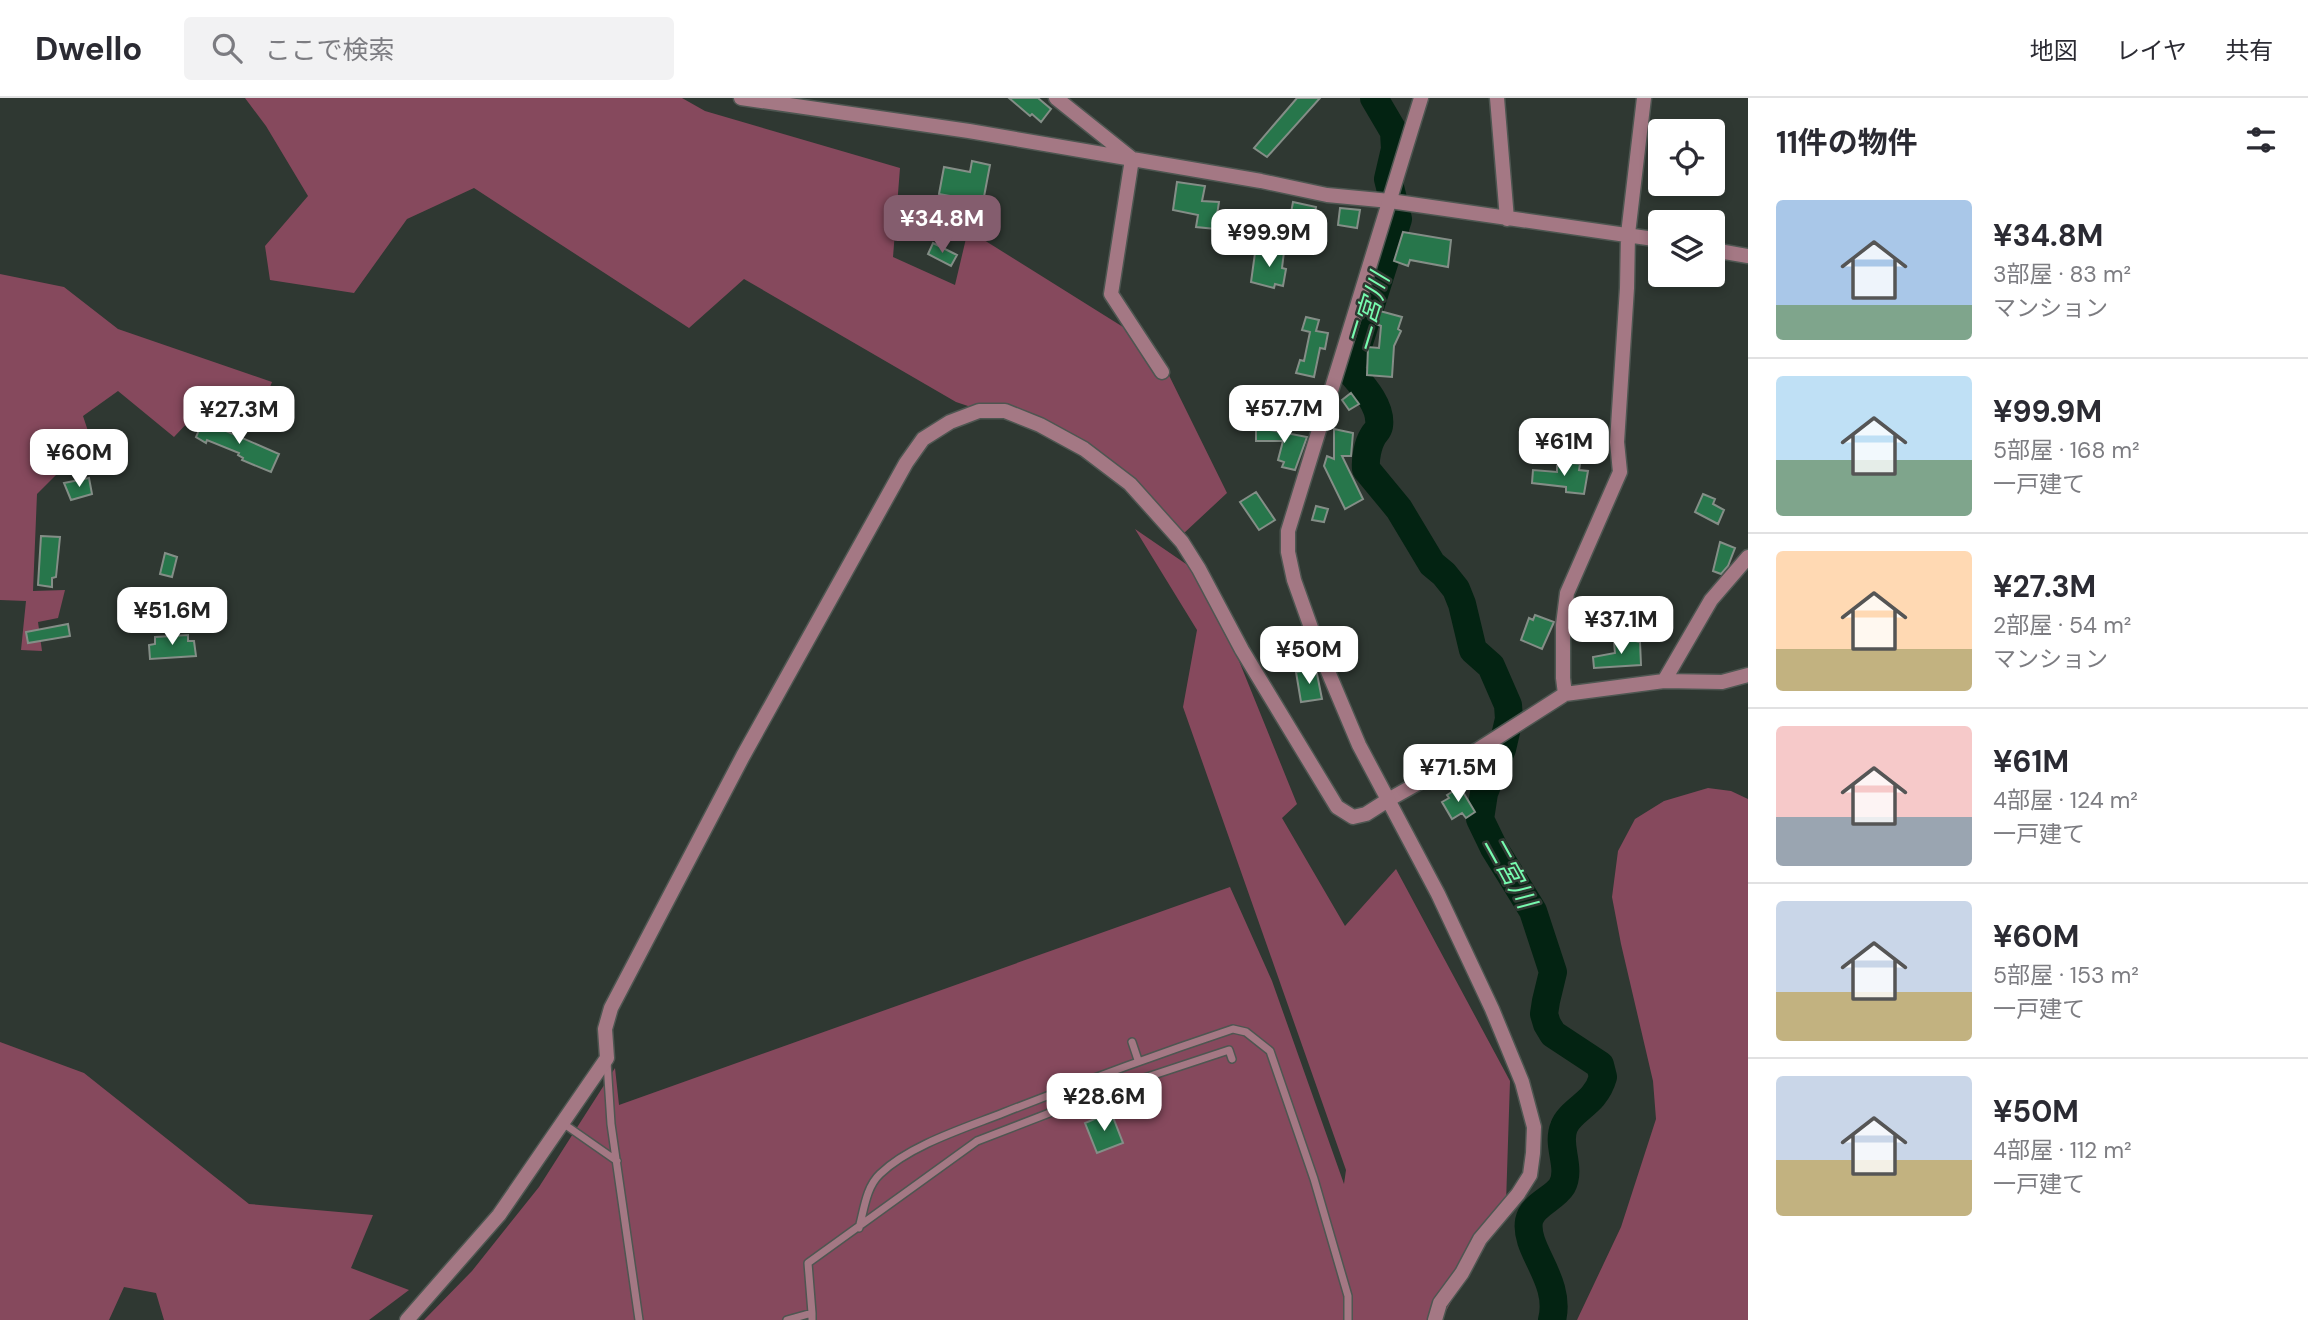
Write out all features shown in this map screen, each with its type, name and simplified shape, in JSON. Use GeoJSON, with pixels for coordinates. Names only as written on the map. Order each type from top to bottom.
{"type":"FeatureCollection","features":[{"type":"Feature","properties":{"kind":"street"},"geometry":{"type":"LineString","coordinates":[[741,98],[969,131],[1327,195],[1391,201],[1648,238]]}},
{"type":"Feature","properties":{"kind":"street"},"geometry":{"type":"LineString","coordinates":[[1056,98],[1132,159]]}},
{"type":"Feature","properties":{"kind":"street"},"geometry":{"type":"LineString","coordinates":[[1421,98],[1288,531],[1294,580],[1302,606],[1359,745],[1438,894],[1492,1009],[1522,1082],[1534,1127],[1530,1175],[1518,1194],[1480,1239],[1462,1273],[1440,1303],[1435,1320]]}},
{"type":"Feature","properties":{"kind":"street"},"geometry":{"type":"LineString","coordinates":[[1497,98],[1507,219]]}},
{"type":"Feature","properties":{"kind":"street"},"geometry":{"type":"LineString","coordinates":[[1565,694],[1563,625],[1567,593],[1620,472],[1617,442],[1626,313],[1628,234],[1644,98]]}},
{"type":"Feature","properties":{"kind":"street"},"geometry":{"type":"LineString","coordinates":[[1132,159],[1111,294],[1162,372]]}},
{"type":"Feature","properties":{"kind":"street"},"geometry":{"type":"LineString","coordinates":[[1725,252],[1748,256]]}},
{"type":"Feature","properties":{"kind":"street"},"geometry":{"type":"LineString","coordinates":[[407,1320],[499,1215],[607,1058],[605,1029],[616,996],[743,756],[906,463],[923,439],[950,422],[979,411],[1005,411],[1040,425],[1084,449],[1130,484],[1182,542],[1242,650],[1337,807],[1353,817],[1366,814],[1479,749],[1565,694],[1664,681],[1722,682],[1748,675]]}},
{"type":"Feature","properties":{"kind":"street"},"geometry":{"type":"LineString","coordinates":[[1664,681],[1711,600],[1748,557]]}},
{"type":"Feature","properties":{"kind":"lane"},"geometry":{"type":"LineString","coordinates":[[859,1228],[870,1189],[880,1174],[905,1156],[950,1134],[1138,1060],[1233,1029],[1246,1032],[1270,1051],[1314,1179],[1348,1296],[1348,1320]]}},
{"type":"Feature","properties":{"kind":"lane"},"geometry":{"type":"LineString","coordinates":[[1132,1042],[1138,1060]]}},
{"type":"Feature","properties":{"kind":"lane"},"geometry":{"type":"LineString","coordinates":[[787,1320],[812,1317],[808,1263],[977,1140],[1114,1088],[1229,1050],[1232,1059]]}},
{"type":"Feature","properties":{"kind":"lane"},"geometry":{"type":"LineString","coordinates":[[607,1058],[617,1161],[639,1320]]}},
{"type":"Feature","properties":{"kind":"lane"},"geometry":{"type":"LineString","coordinates":[[564,1124],[617,1161]]}},
{"type":"Feature","properties":{"kind":"shaded area"},"geometry":{"type":"Polygon","coordinates":[[[245,98],[682,98],[705,111],[900,168],[893,257],[955,285],[968,230],[1155,347],[1227,493],[1183,534],[1075,442],[956,402],[744,279],[689,328],[474,188],[407,219],[354,293],[270,280],[265,246],[308,196],[266,126],[245,98]]]}},
{"type":"Feature","properties":{"kind":"shaded area"},"geometry":{"type":"Polygon","coordinates":[[[0,274],[64,287],[118,329],[272,382],[263,405],[209,400],[174,437],[118,391],[83,416],[91,440],[37,494],[33,591],[65,590],[58,618],[38,622],[42,651],[21,650],[26,601],[0,600],[0,274]]]}},
{"type":"Feature","properties":{"kind":"shaded area"},"geometry":{"type":"Polygon","coordinates":[[[1135,529],[1205,577],[1297,804],[1282,818],[1345,926],[1396,869],[1510,1081],[1506,1203],[1441,1320],[424,1320],[472,1271],[539,1187],[615,1068],[619,1105],[1230,887],[1272,981],[1344,1184],[1346,1170],[1183,707],[1197,630],[1135,529]]]}},
{"type":"Feature","properties":{"kind":"shaded area"},"geometry":{"type":"Polygon","coordinates":[[[1708,788],[1731,791],[1748,799],[1748,1320],[1577,1320],[1621,1227],[1656,1119],[1653,1081],[1612,897],[1618,851],[1635,819],[1664,801],[1708,788]]]}},
{"type":"Feature","properties":{"kind":"shaded area"},"geometry":{"type":"Polygon","coordinates":[[[0,1042],[84,1073],[249,1204],[373,1215],[351,1268],[409,1290],[369,1320],[164,1320],[156,1293],[124,1287],[109,1320],[0,1320],[0,1042]]]}},
{"type":"Feature","properties":{"kind":"building"},"geometry":{"type":"Polygon","coordinates":[[[1009,98],[1038,98],[1051,109],[1041,122],[1009,98]]]}},
{"type":"Feature","properties":{"kind":"building"},"geometry":{"type":"Polygon","coordinates":[[[1297,98],[1320,98],[1267,157],[1254,148],[1297,98]]]}},
{"type":"Feature","properties":{"kind":"building"},"geometry":{"type":"Polygon","coordinates":[[[972,161],[990,165],[983,202],[939,194],[944,167],[970,172],[972,161]]]}},
{"type":"Feature","properties":{"kind":"building"},"geometry":{"type":"Polygon","coordinates":[[[1177,182],[1205,186],[1202,201],[1219,202],[1217,215],[1228,217],[1226,230],[1196,227],[1198,215],[1173,210],[1177,182]]]}},
{"type":"Feature","properties":{"kind":"building"},"geometry":{"type":"Polygon","coordinates":[[[1293,202],[1316,207],[1309,245],[1286,240],[1293,202]]]}},
{"type":"Feature","properties":{"kind":"building"},"geometry":{"type":"Polygon","coordinates":[[[1340,208],[1360,210],[1357,228],[1338,225],[1340,208]]]}},
{"type":"Feature","properties":{"kind":"building"},"geometry":{"type":"Polygon","coordinates":[[[1403,232],[1451,240],[1448,267],[1410,260],[1408,266],[1394,261],[1403,232]]]}},
{"type":"Feature","properties":{"kind":"building"},"geometry":{"type":"Polygon","coordinates":[[[933,243],[957,255],[951,266],[928,254],[933,243]]]}},
{"type":"Feature","properties":{"kind":"building"},"geometry":{"type":"Polygon","coordinates":[[[1271,250],[1284,252],[1282,268],[1286,269],[1283,286],[1275,284],[1274,288],[1251,282],[1255,253],[1271,256],[1271,250]]]}},
{"type":"Feature","properties":{"kind":"building"},"geometry":{"type":"Polygon","coordinates":[[[1380,311],[1402,317],[1398,329],[1401,331],[1394,346],[1392,377],[1367,375],[1368,347],[1379,348],[1381,326],[1376,324],[1380,311]]]}},
{"type":"Feature","properties":{"kind":"building"},"geometry":{"type":"Polygon","coordinates":[[[1306,317],[1319,320],[1316,331],[1328,333],[1325,349],[1320,348],[1314,377],[1296,373],[1300,360],[1304,361],[1310,332],[1302,330],[1306,317]]]}},
{"type":"Feature","properties":{"kind":"building"},"geometry":{"type":"Polygon","coordinates":[[[1351,393],[1359,404],[1349,410],[1342,400],[1351,393]]]}},
{"type":"Feature","properties":{"kind":"building"},"geometry":{"type":"Polygon","coordinates":[[[203,421],[279,454],[271,472],[242,460],[239,453],[207,440],[206,443],[196,437],[203,421]]]}},
{"type":"Feature","properties":{"kind":"building"},"geometry":{"type":"Polygon","coordinates":[[[1256,426],[1271,426],[1270,430],[1307,437],[1295,470],[1282,467],[1284,462],[1278,460],[1283,441],[1256,441],[1256,426]]]}},
{"type":"Feature","properties":{"kind":"building"},"geometry":{"type":"Polygon","coordinates":[[[1334,429],[1353,433],[1351,456],[1342,456],[1363,499],[1345,509],[1324,466],[1327,456],[1334,459],[1334,429]]]}},
{"type":"Feature","properties":{"kind":"building"},"geometry":{"type":"Polygon","coordinates":[[[99,438],[118,443],[113,458],[94,456],[99,438]]]}},
{"type":"Feature","properties":{"kind":"building"},"geometry":{"type":"Polygon","coordinates":[[[1565,462],[1580,464],[1579,470],[1588,471],[1584,494],[1566,492],[1566,487],[1532,483],[1533,470],[1557,472],[1557,466],[1565,467],[1565,462]]]}},
{"type":"Feature","properties":{"kind":"building"},"geometry":{"type":"Polygon","coordinates":[[[89,478],[92,494],[71,500],[64,483],[89,478]]]}},
{"type":"Feature","properties":{"kind":"building"},"geometry":{"type":"Polygon","coordinates":[[[1256,492],[1275,520],[1259,530],[1240,502],[1256,492]]]}},
{"type":"Feature","properties":{"kind":"building"},"geometry":{"type":"Polygon","coordinates":[[[1703,494],[1715,499],[1713,504],[1724,510],[1718,524],[1695,512],[1703,494]]]}},
{"type":"Feature","properties":{"kind":"building"},"geometry":{"type":"Polygon","coordinates":[[[1316,506],[1328,509],[1324,522],[1312,520],[1316,506]]]}},
{"type":"Feature","properties":{"kind":"building"},"geometry":{"type":"Polygon","coordinates":[[[41,536],[60,537],[56,577],[52,578],[52,587],[38,585],[41,536]]]}},
{"type":"Feature","properties":{"kind":"building"},"geometry":{"type":"Polygon","coordinates":[[[1720,542],[1735,548],[1728,566],[1721,574],[1713,571],[1720,542]]]}},
{"type":"Feature","properties":{"kind":"building"},"geometry":{"type":"Polygon","coordinates":[[[165,553],[177,557],[172,577],[160,574],[165,553]]]}},
{"type":"Feature","properties":{"kind":"building"},"geometry":{"type":"Polygon","coordinates":[[[1535,615],[1554,622],[1542,649],[1521,640],[1529,618],[1533,620],[1535,615]]]}},
{"type":"Feature","properties":{"kind":"building"},"geometry":{"type":"Polygon","coordinates":[[[68,624],[70,636],[28,643],[26,632],[68,624]]]}},
{"type":"Feature","properties":{"kind":"building"},"geometry":{"type":"Polygon","coordinates":[[[188,635],[188,641],[194,641],[196,656],[150,659],[149,645],[155,644],[155,637],[188,635]]]}},
{"type":"Feature","properties":{"kind":"building"},"geometry":{"type":"Polygon","coordinates":[[[1614,642],[1640,642],[1641,665],[1594,668],[1593,657],[1615,653],[1614,642]]]}},
{"type":"Feature","properties":{"kind":"building"},"geometry":{"type":"Polygon","coordinates":[[[1316,669],[1322,699],[1301,702],[1296,672],[1316,669]]]}},
{"type":"Feature","properties":{"kind":"building"},"geometry":{"type":"Polygon","coordinates":[[[1460,787],[1475,812],[1466,818],[1462,813],[1452,819],[1442,802],[1449,798],[1447,795],[1460,787]]]}},
{"type":"Feature","properties":{"kind":"building"},"geometry":{"type":"Polygon","coordinates":[[[1111,1112],[1123,1143],[1097,1153],[1085,1123],[1111,1112]]]}},
{"type":"Feature","properties":{"kind":"waterway","name":"二宮川"},"geometry":{"type":"LineString","coordinates":[[1374,98],[1394,132],[1395,149],[1388,179],[1398,219],[1350,371],[1370,396],[1379,418],[1379,428],[1368,447],[1366,469],[1399,509],[1432,564],[1456,589],[1473,650],[1491,666],[1508,705],[1509,719],[1502,749],[1484,793],[1480,819],[1494,848],[1533,911],[1553,972],[1544,1014],[1547,1024],[1553,1034],[1600,1065],[1603,1077],[1595,1094],[1569,1118],[1564,1127],[1562,1142],[1565,1179],[1562,1186],[1534,1211],[1529,1221],[1532,1243],[1552,1292],[1552,1320]]}}]}
